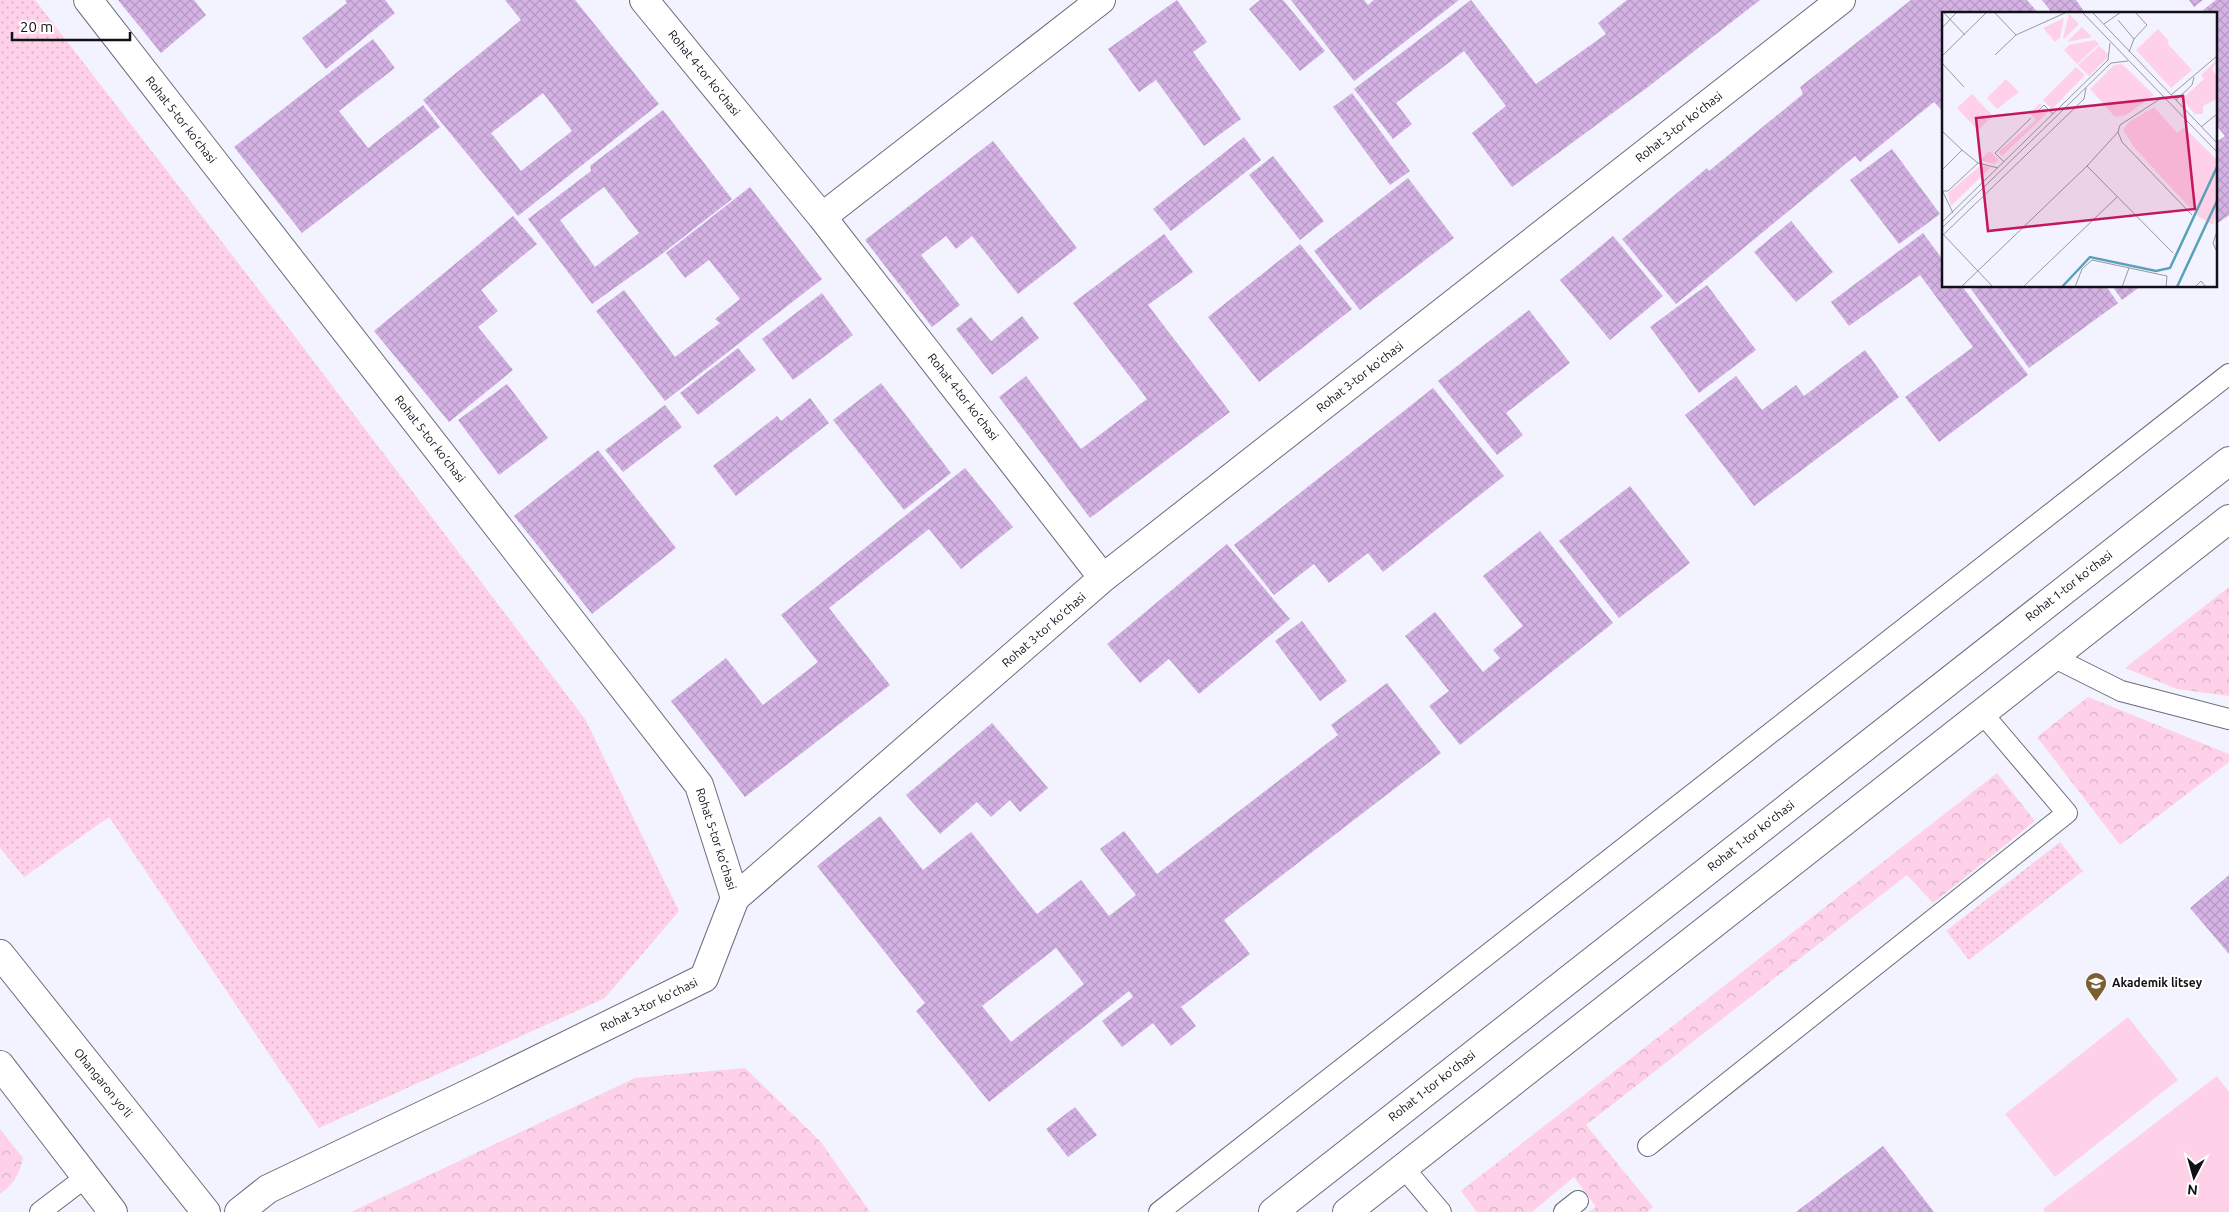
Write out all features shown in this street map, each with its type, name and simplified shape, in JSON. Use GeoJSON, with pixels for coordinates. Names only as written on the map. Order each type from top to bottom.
{"type":"FeatureCollection","features":[{"type":"Feature","properties":{"kind":"main road","name":"Rohat 5-tor ko‘chasi"},"geometry":{"type":"LineString","coordinates":[[88,0],[699,785],[735,898]]}},
{"type":"Feature","properties":{"kind":"main road","name":"Rohat 4-tor ko‘chasi"},"geometry":{"type":"LineString","coordinates":[[644,0],[822,216],[1103,578]]}},
{"type":"Feature","properties":{"kind":"main road"},"geometry":{"type":"LineString","coordinates":[[822,216],[1101,0]]}},
{"type":"Feature","properties":{"kind":"main road","name":"Rohat 3-tor ko‘chasi"},"geometry":{"type":"LineString","coordinates":[[239,1212],[268,1189],[704,978],[735,898],[1103,578],[1841,0]]}},
{"type":"Feature","properties":{"kind":"main road","name":"Rohat 1-tor koʻchasi"},"geometry":{"type":"LineString","coordinates":[[1272,1212],[2229,461]]}},
{"type":"Feature","properties":{"kind":"main road"},"geometry":{"type":"LineString","coordinates":[[1347,1212],[2229,519]]}},
{"type":"Feature","properties":{"kind":"main road","name":"Ohangaron yoʻli"},"geometry":{"type":"LineString","coordinates":[[0,954],[206,1212]]}},
{"type":"Feature","properties":{"kind":"main road"},"geometry":{"type":"LineString","coordinates":[[0,1065],[113,1212]]}},
{"type":"Feature","properties":{"kind":"lane"},"geometry":{"type":"LineString","coordinates":[[1158,1212],[2229,374]]}},
{"type":"Feature","properties":{"kind":"lane"},"geometry":{"type":"LineString","coordinates":[[2053,657],[2121,691],[2229,719]]}},
{"type":"Feature","properties":{"kind":"lane"},"geometry":{"type":"LineString","coordinates":[[1648,1146],[2067,813],[1982,712]]}},
{"type":"Feature","properties":{"kind":"lane"},"geometry":{"type":"LineString","coordinates":[[1404,1168],[1441,1212]]}},
{"type":"Feature","properties":{"kind":"lane"},"geometry":{"type":"LineString","coordinates":[[40,1212],[86,1177]]}},
{"type":"Feature","properties":{"kind":"green space"},"geometry":{"type":"Polygon","coordinates":[[[0,0],[35,0],[293,334],[585,719],[679,911],[605,998],[319,1128],[109,817],[24,877],[0,848],[0,0]]]}},
{"type":"Feature","properties":{"kind":"green space"},"geometry":{"type":"Polygon","coordinates":[[[2229,587],[2229,696],[2177,689],[2125,668],[2229,587]]]}},
{"type":"Feature","properties":{"kind":"green space"},"geometry":{"type":"Polygon","coordinates":[[[2088,697],[2229,754],[2229,762],[2120,845],[2037,737],[2088,697]]]}},
{"type":"Feature","properties":{"kind":"green space"},"geometry":{"type":"Polygon","coordinates":[[[1997,773],[2035,821],[1933,903],[1907,875],[1586,1125],[1653,1207],[1647,1212],[1589,1212],[1596,1207],[1574,1177],[1532,1212],[1477,1212],[1461,1191],[1997,773]]]}},
{"type":"Feature","properties":{"kind":"green space"},"geometry":{"type":"Polygon","coordinates":[[[2060,842],[2083,871],[1969,960],[1946,931],[2060,842]]]}},
{"type":"Feature","properties":{"kind":"green space"},"geometry":{"type":"Polygon","coordinates":[[[2128,1017],[2178,1080],[2055,1177],[2005,1114],[2128,1017]]]}},
{"type":"Feature","properties":{"kind":"green space"},"geometry":{"type":"Polygon","coordinates":[[[745,1068],[821,1142],[870,1212],[351,1212],[635,1078],[745,1068]]]}},
{"type":"Feature","properties":{"kind":"green space"},"geometry":{"type":"Polygon","coordinates":[[[2217,1076],[2229,1092],[2229,1212],[2045,1212],[2043,1209],[2217,1076]]]}},
{"type":"Feature","properties":{"kind":"green space"},"geometry":{"type":"Polygon","coordinates":[[[0,1129],[23,1158],[15,1179],[0,1194],[0,1129]]]}},
{"type":"Feature","properties":{"kind":"building"},"geometry":{"type":"Polygon","coordinates":[[[118,0],[194,0],[206,15],[161,53],[118,0]]]}},
{"type":"Feature","properties":{"kind":"building"},"geometry":{"type":"Polygon","coordinates":[[[345,0],[385,0],[395,13],[326,69],[302,38],[347,3],[345,0]]]}},
{"type":"Feature","properties":{"kind":"building"},"geometry":{"type":"Polygon","coordinates":[[[505,0],[575,0],[659,104],[518,216],[423,100],[521,20],[505,0]],[[543,93],[491,133],[521,171],[572,131],[543,93]]]}},
{"type":"Feature","properties":{"kind":"building"},"geometry":{"type":"Polygon","coordinates":[[[1177,0],[1207,42],[1193,52],[1241,119],[1204,146],[1156,80],[1139,92],[1108,49],[1177,0]]]}},
{"type":"Feature","properties":{"kind":"building"},"geometry":{"type":"Polygon","coordinates":[[[1260,0],[1283,0],[1325,51],[1300,71],[1249,9],[1260,0]]]}},
{"type":"Feature","properties":{"kind":"building"},"geometry":{"type":"Polygon","coordinates":[[[1291,0],[1364,0],[1368,5],[1374,0],[1459,0],[1354,81],[1291,0]]]}},
{"type":"Feature","properties":{"kind":"building"},"geometry":{"type":"Polygon","coordinates":[[[1471,0],[1536,84],[1606,34],[1598,23],[1627,0],[1760,0],[1648,87],[1512,187],[1472,133],[1506,106],[1464,51],[1396,103],[1412,124],[1393,139],[1354,89],[1471,0]]]}},
{"type":"Feature","properties":{"kind":"building"},"geometry":{"type":"Polygon","coordinates":[[[1911,0],[2027,0],[2037,12],[1942,12],[1942,111],[1934,102],[1860,162],[1855,156],[1676,304],[1622,239],[1707,168],[1709,171],[1803,94],[1800,87],[1911,0]]]}},
{"type":"Feature","properties":{"kind":"building"},"geometry":{"type":"Polygon","coordinates":[[[2042,0],[2076,0],[2085,12],[2051,12],[2042,0]]]}},
{"type":"Feature","properties":{"kind":"building"},"geometry":{"type":"Polygon","coordinates":[[[2189,0],[2203,0],[2194,7],[2189,0]]]}},
{"type":"Feature","properties":{"kind":"building"},"geometry":{"type":"Polygon","coordinates":[[[2216,0],[2229,0],[2229,215],[2216,224],[2216,142],[2225,136],[2216,125],[2216,12],[2201,12],[2216,0]]]}},
{"type":"Feature","properties":{"kind":"building"},"geometry":{"type":"Polygon","coordinates":[[[373,39],[395,68],[339,111],[368,148],[423,105],[440,127],[302,233],[234,147],[373,39]]]}},
{"type":"Feature","properties":{"kind":"building"},"geometry":{"type":"Polygon","coordinates":[[[1352,93],[1410,171],[1390,185],[1333,107],[1352,93]]]}},
{"type":"Feature","properties":{"kind":"building"},"geometry":{"type":"Polygon","coordinates":[[[663,110],[732,199],[658,257],[592,304],[528,219],[591,171],[590,166],[663,110]],[[604,187],[560,220],[595,267],[639,233],[604,187]]]}},
{"type":"Feature","properties":{"kind":"building"},"geometry":{"type":"Polygon","coordinates":[[[1244,137],[1261,160],[1171,231],[1153,209],[1244,137]]]}},
{"type":"Feature","properties":{"kind":"building"},"geometry":{"type":"Polygon","coordinates":[[[993,141],[1077,248],[1018,294],[972,236],[956,249],[946,236],[921,255],[960,305],[932,327],[865,240],[993,141]]]}},
{"type":"Feature","properties":{"kind":"building"},"geometry":{"type":"Polygon","coordinates":[[[1892,149],[1940,214],[1899,244],[1850,180],[1892,149]]]}},
{"type":"Feature","properties":{"kind":"building"},"geometry":{"type":"Polygon","coordinates":[[[1273,156],[1324,221],[1300,240],[1249,175],[1273,156]]]}},
{"type":"Feature","properties":{"kind":"building"},"geometry":{"type":"Polygon","coordinates":[[[1408,178],[1454,238],[1360,310],[1314,251],[1408,178]]]}},
{"type":"Feature","properties":{"kind":"building"},"geometry":{"type":"Polygon","coordinates":[[[750,187],[822,279],[665,401],[596,311],[624,290],[675,357],[720,323],[715,319],[740,299],[709,260],[685,278],[666,253],[750,187]]]}},
{"type":"Feature","properties":{"kind":"building"},"geometry":{"type":"Polygon","coordinates":[[[513,216],[537,244],[481,290],[498,311],[478,327],[513,370],[449,422],[374,331],[513,216]]]}},
{"type":"Feature","properties":{"kind":"building"},"geometry":{"type":"Polygon","coordinates":[[[1791,221],[1833,272],[1796,302],[1754,252],[1791,221]]]}},
{"type":"Feature","properties":{"kind":"building"},"geometry":{"type":"Polygon","coordinates":[[[1923,233],[1942,259],[1942,288],[1963,288],[2028,375],[1939,442],[1905,397],[1973,347],[1920,275],[1849,326],[1831,302],[1923,233]]]}},
{"type":"Feature","properties":{"kind":"building"},"geometry":{"type":"Polygon","coordinates":[[[1164,234],[1193,272],[1148,305],[1230,412],[1090,518],[999,397],[1026,376],[1081,449],[1147,399],[1073,303],[1164,234]]]}},
{"type":"Feature","properties":{"kind":"building"},"geometry":{"type":"Polygon","coordinates":[[[1613,236],[1663,296],[1610,340],[1560,280],[1613,236]]]}},
{"type":"Feature","properties":{"kind":"building"},"geometry":{"type":"Polygon","coordinates":[[[1300,244],[1352,309],[1259,382],[1208,317],[1300,244]]]}},
{"type":"Feature","properties":{"kind":"building"},"geometry":{"type":"Polygon","coordinates":[[[1707,285],[1756,350],[1699,393],[1650,327],[1707,285]]]}},
{"type":"Feature","properties":{"kind":"building"},"geometry":{"type":"Polygon","coordinates":[[[2107,288],[2118,303],[2029,368],[1971,289],[2107,288]]]}},
{"type":"Feature","properties":{"kind":"building"},"geometry":{"type":"Polygon","coordinates":[[[2113,288],[2138,288],[2122,300],[2113,288]]]}},
{"type":"Feature","properties":{"kind":"building"},"geometry":{"type":"Polygon","coordinates":[[[822,293],[853,335],[793,380],[762,339],[822,293]]]}},
{"type":"Feature","properties":{"kind":"building"},"geometry":{"type":"Polygon","coordinates":[[[1529,310],[1570,363],[1506,413],[1523,435],[1497,455],[1438,381],[1529,310]]]}},
{"type":"Feature","properties":{"kind":"building"},"geometry":{"type":"Polygon","coordinates":[[[1022,316],[1039,338],[992,375],[956,329],[971,317],[991,341],[1022,316]]]}},
{"type":"Feature","properties":{"kind":"building"},"geometry":{"type":"Polygon","coordinates":[[[738,348],[756,370],[698,415],[680,393],[738,348]]]}},
{"type":"Feature","properties":{"kind":"building"},"geometry":{"type":"Polygon","coordinates":[[[1865,350],[1899,397],[1754,506],[1685,415],[1736,376],[1762,410],[1796,385],[1804,396],[1865,350]]]}},
{"type":"Feature","properties":{"kind":"building"},"geometry":{"type":"Polygon","coordinates":[[[881,383],[951,473],[904,510],[833,420],[881,383]]]}},
{"type":"Feature","properties":{"kind":"building"},"geometry":{"type":"Polygon","coordinates":[[[507,384],[548,438],[499,475],[458,420],[507,384]]]}},
{"type":"Feature","properties":{"kind":"building"},"geometry":{"type":"Polygon","coordinates":[[[1433,388],[1504,476],[1383,572],[1368,553],[1329,583],[1314,564],[1274,595],[1234,545],[1433,388]]]}},
{"type":"Feature","properties":{"kind":"building"},"geometry":{"type":"Polygon","coordinates":[[[810,398],[829,423],[736,496],[713,466],[777,416],[781,421],[810,398]]]}},
{"type":"Feature","properties":{"kind":"building"},"geometry":{"type":"Polygon","coordinates":[[[665,405],[682,427],[623,472],[605,450],[665,405]]]}},
{"type":"Feature","properties":{"kind":"building"},"geometry":{"type":"Polygon","coordinates":[[[598,450],[676,548],[592,614],[514,516],[598,450]]]}},
{"type":"Feature","properties":{"kind":"building"},"geometry":{"type":"Polygon","coordinates":[[[965,468],[1013,527],[961,569],[929,529],[829,608],[890,685],[745,797],[671,701],[726,658],[763,705],[818,662],[781,615],[965,468]]]}},
{"type":"Feature","properties":{"kind":"building"},"geometry":{"type":"Polygon","coordinates":[[[1630,486],[1690,563],[1619,618],[1559,541],[1630,486]]]}},
{"type":"Feature","properties":{"kind":"building"},"geometry":{"type":"Polygon","coordinates":[[[1540,531],[1613,623],[1460,745],[1429,706],[1449,691],[1405,636],[1435,612],[1483,672],[1500,658],[1493,650],[1523,626],[1483,576],[1540,531]]]}},
{"type":"Feature","properties":{"kind":"building"},"geometry":{"type":"Polygon","coordinates":[[[1227,544],[1290,619],[1199,694],[1169,659],[1140,683],[1107,644],[1227,544]]]}},
{"type":"Feature","properties":{"kind":"building"},"geometry":{"type":"Polygon","coordinates":[[[1302,621],[1347,681],[1320,701],[1275,641],[1302,621]]]}},
{"type":"Feature","properties":{"kind":"building"},"geometry":{"type":"Polygon","coordinates":[[[1387,683],[1441,753],[1224,920],[1250,954],[1181,1007],[1196,1026],[1171,1046],[1153,1023],[1122,1047],[1102,1021],[1133,997],[1129,991],[989,1102],[916,1011],[925,1003],[817,866],[880,816],[923,870],[971,832],[1037,914],[1081,880],[1109,916],[1136,895],[1100,849],[1124,831],[1157,874],[1338,735],[1331,725],[1387,683]],[[1056,948],[982,1006],[1011,1042],[1084,984],[1056,948]]]}},
{"type":"Feature","properties":{"kind":"building"},"geometry":{"type":"Polygon","coordinates":[[[992,723],[1048,788],[1020,812],[1010,800],[991,817],[977,802],[940,834],[906,795],[992,723]]]}},
{"type":"Feature","properties":{"kind":"building"},"geometry":{"type":"Polygon","coordinates":[[[2229,875],[2229,954],[2190,908],[2229,875]]]}},
{"type":"Feature","properties":{"kind":"building"},"geometry":{"type":"Polygon","coordinates":[[[1075,1107],[1097,1135],[1068,1157],[1046,1129],[1075,1107]]]}},
{"type":"Feature","properties":{"kind":"building"},"geometry":{"type":"Polygon","coordinates":[[[1883,1146],[1934,1212],[1796,1212],[1883,1146]]]}},
{"type":"Feature","properties":{"kind":"place","name":"Akademik litsey"},"geometry":{"type":"Point","coordinates":[2096,1002]}}]}
